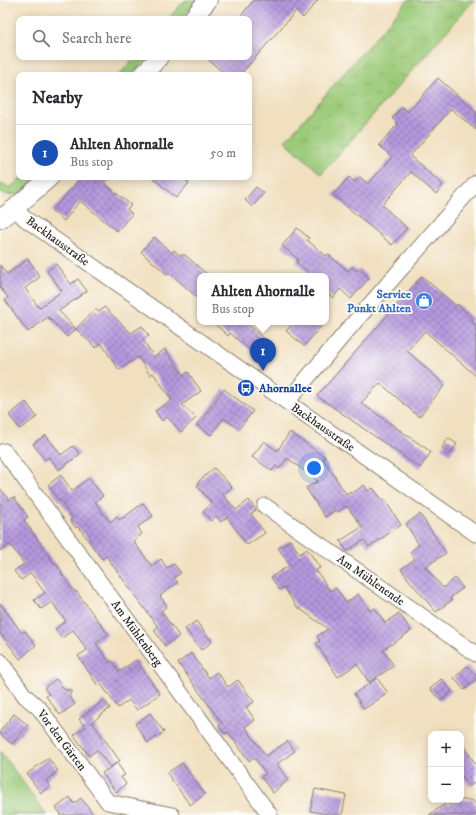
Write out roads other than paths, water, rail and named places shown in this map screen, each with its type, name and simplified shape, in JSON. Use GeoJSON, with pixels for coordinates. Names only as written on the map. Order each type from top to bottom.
{"type":"FeatureCollection","features":[{"type":"Feature","properties":{"kind":"street"},"geometry":{"type":"LineString","coordinates":[[195,16],[208,0]]}},
{"type":"Feature","properties":{"kind":"street"},"geometry":{"type":"LineString","coordinates":[[146,72],[156,60]]}},
{"type":"Feature","properties":{"kind":"street"},"geometry":{"type":"LineString","coordinates":[[0,219],[47,180]]}},
{"type":"Feature","properties":{"kind":"street"},"geometry":{"type":"LineString","coordinates":[[288,402],[357,319],[476,183]]}},
{"type":"Feature","properties":{"kind":"street","name":"Backhausstraße"},"geometry":{"type":"LineString","coordinates":[[15,208],[24,218],[43,232],[476,534]]}},
{"type":"Feature","properties":{"kind":"street","name":"Am Mühlenberg"},"geometry":{"type":"LineString","coordinates":[[4,451],[270,815]]}},
{"type":"Feature","properties":{"kind":"street","name":"Am Mühlenende"},"geometry":{"type":"LineString","coordinates":[[265,506],[476,654]]}},
{"type":"Feature","properties":{"kind":"street","name":"Vor den Gärten"},"geometry":{"type":"LineString","coordinates":[[0,661],[25,696],[39,708],[108,802],[172,815]]}},
{"type":"Feature","properties":{"kind":"place","name":"Service Punkt Ahlten"},"geometry":{"type":"Point","coordinates":[424,301]}},
{"type":"Feature","properties":{"kind":"place","name":"Ahlten Ahornalle"},"geometry":{"type":"Point","coordinates":[263,371]}},
{"type":"Feature","properties":{"kind":"place","name":"Ahornallee"},"geometry":{"type":"Point","coordinates":[246,388]}}]}
